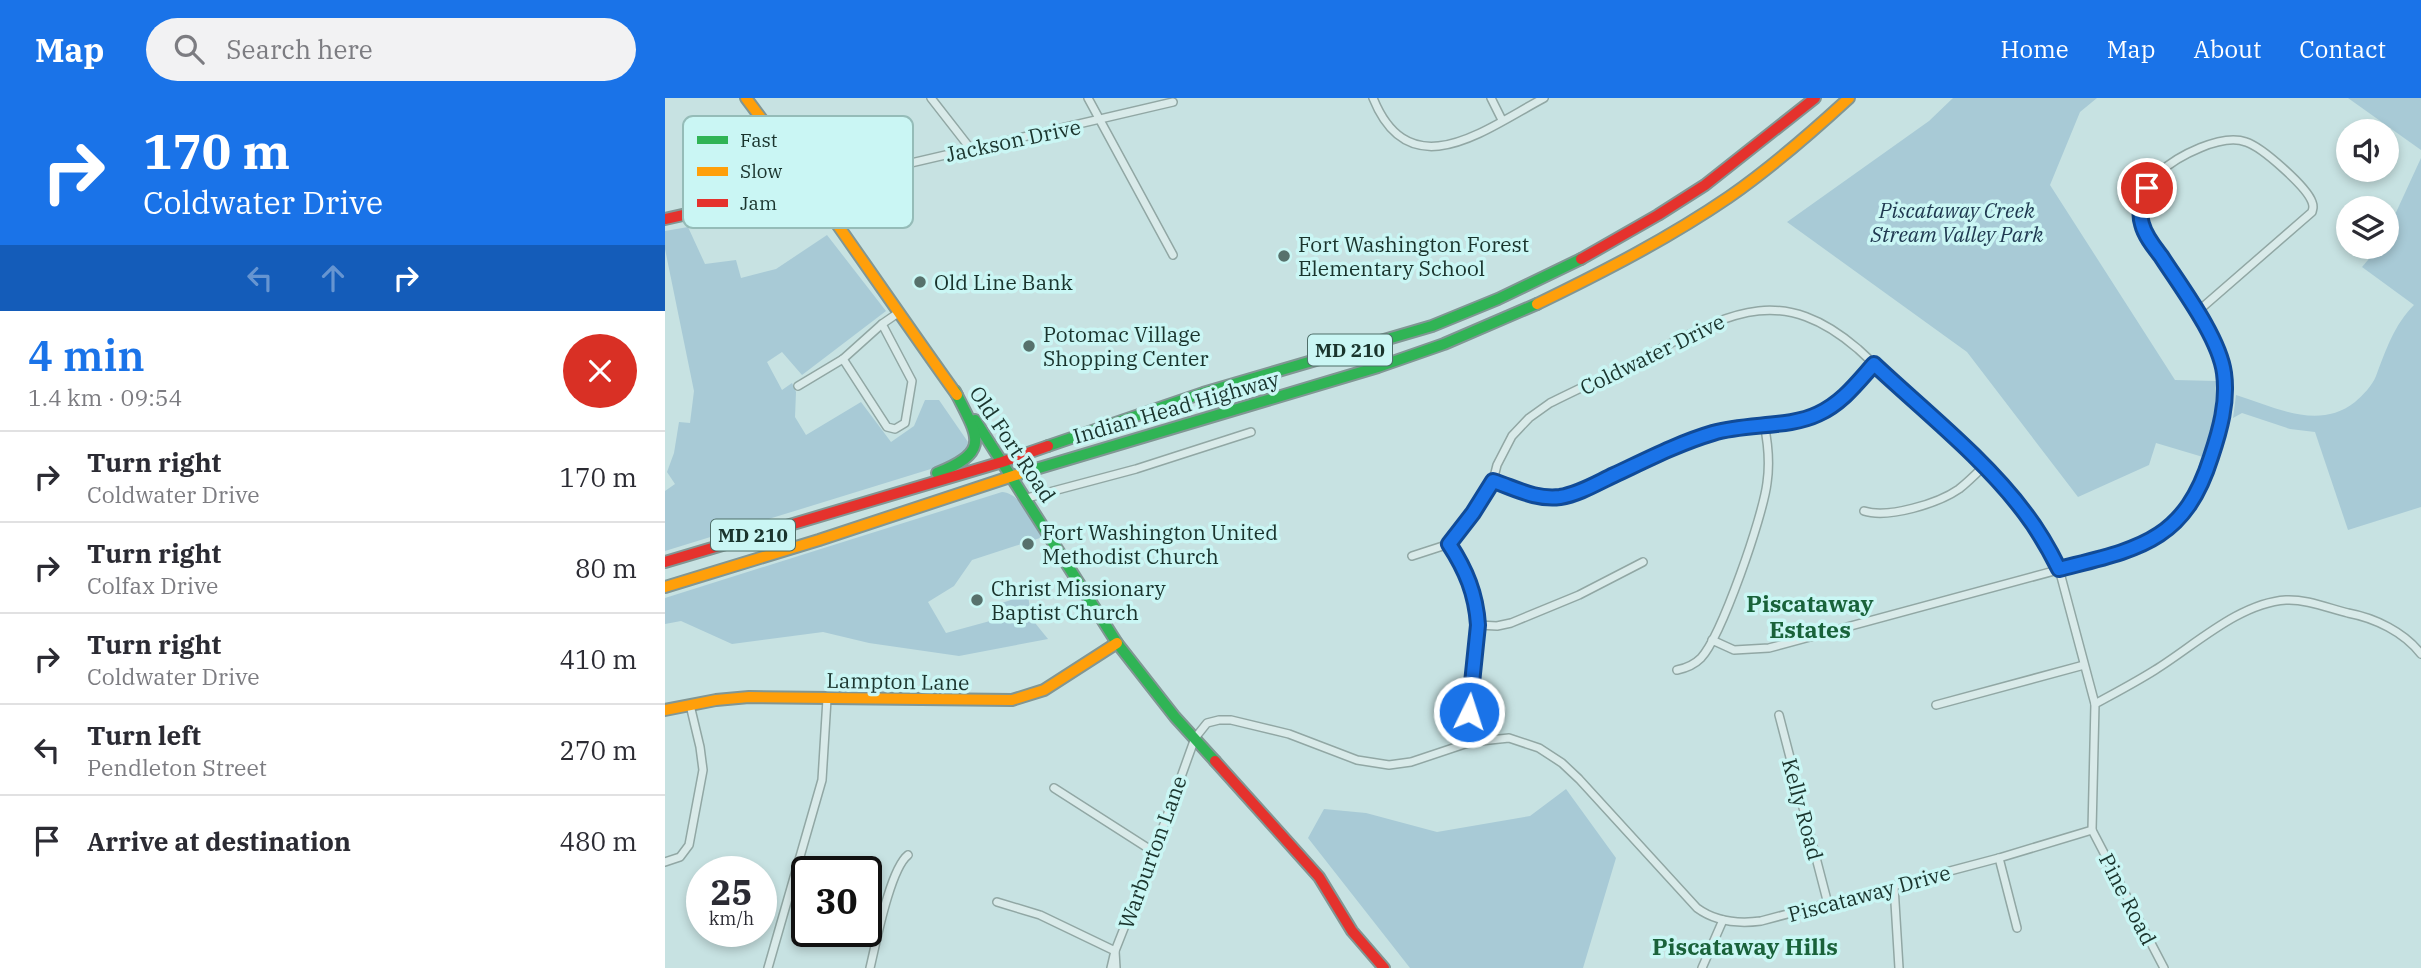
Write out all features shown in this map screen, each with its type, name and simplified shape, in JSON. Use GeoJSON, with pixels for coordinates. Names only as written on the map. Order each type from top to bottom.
{"type":"FeatureCollection","features":[{"type":"Feature","properties":{"kind":"main road","name":"Old Fort Road"},"geometry":{"type":"LineString","coordinates":[[746,98],[760,116]]}},
{"type":"Feature","properties":{"kind":"main road","name":"Indian Head Highway"},"geometry":{"type":"LineString","coordinates":[[665,562],[1002,462],[1203,393],[1432,326],[1552,273],[1689,196],[1815,98]]}},
{"type":"Feature","properties":{"kind":"main road","name":"Indian Head Highway"},"geometry":{"type":"LineString","coordinates":[[665,587],[819,540],[1011,476],[1425,352],[1514,316],[1599,273],[1714,207],[1806,137],[1849,98]]}},
{"type":"Feature","properties":{"kind":"main road"},"geometry":{"type":"LineString","coordinates":[[665,219],[683,215]]}},
{"type":"Feature","properties":{"kind":"main road","name":"Old Fort Road"},"geometry":{"type":"LineString","coordinates":[[840,228],[1027,498],[1117,643],[1157,696],[1319,877],[1352,931],[1384,968]]}},
{"type":"Feature","properties":{"kind":"main road"},"geometry":{"type":"LineString","coordinates":[[842,509],[969,459],[977,447],[978,438],[955,391]]}},
{"type":"Feature","properties":{"kind":"main road","name":"Lampton Lane"},"geometry":{"type":"LineString","coordinates":[[665,710],[749,697],[1012,700],[1044,690],[1117,643]]}},
{"type":"Feature","properties":{"kind":"street"},"geometry":{"type":"LineString","coordinates":[[931,98],[969,148]]}},
{"type":"Feature","properties":{"kind":"street"},"geometry":{"type":"LineString","coordinates":[[1088,98],[1173,256]]}},
{"type":"Feature","properties":{"kind":"street"},"geometry":{"type":"LineString","coordinates":[[1373,98],[1378,111],[1392,130],[1406,139],[1440,147],[1463,142],[1544,98]]}},
{"type":"Feature","properties":{"kind":"street"},"geometry":{"type":"LineString","coordinates":[[1491,98],[1502,120]]}},
{"type":"Feature","properties":{"kind":"street","name":"Jackson Drive"},"geometry":{"type":"LineString","coordinates":[[913,162],[1100,121],[1173,102]]}},
{"type":"Feature","properties":{"kind":"street"},"geometry":{"type":"LineString","coordinates":[[1712,640],[1734,650],[1769,648],[2117,554],[2152,540],[2181,518],[2195,497],[2217,439],[2224,398],[2221,361],[2197,312],[2142,225],[2140,213],[2144,197],[2158,174],[2170,164],[2211,144],[2227,140],[2247,142],[2273,161],[2304,190],[2312,201],[2312,212],[2197,312]]}},
{"type":"Feature","properties":{"kind":"street","name":"Coldwater Drive"},"geometry":{"type":"LineString","coordinates":[[1449,544],[1493,481],[1497,465],[1512,436],[1529,418],[1550,403],[1710,324],[1739,313],[1774,310],[1805,316],[1845,337],[1984,466],[2025,512],[2059,569],[2095,704]]}},
{"type":"Feature","properties":{"kind":"street"},"geometry":{"type":"LineString","coordinates":[[798,386],[843,359],[898,313]]}},
{"type":"Feature","properties":{"kind":"street"},"geometry":{"type":"LineString","coordinates":[[843,359],[887,427],[895,429],[902,425],[905,422],[912,381],[882,324]]}},
{"type":"Feature","properties":{"kind":"street"},"geometry":{"type":"LineString","coordinates":[[1493,481],[1548,498],[1574,494],[1695,439],[1725,430],[1798,421],[1825,411],[1845,396],[1874,364]]}},
{"type":"Feature","properties":{"kind":"street"},"geometry":{"type":"LineString","coordinates":[[1677,670],[1694,664],[1712,640],[1745,558],[1766,493],[1769,453],[1764,424]]}},
{"type":"Feature","properties":{"kind":"street"},"geometry":{"type":"LineString","coordinates":[[1027,498],[1136,470],[1251,432]]}},
{"type":"Feature","properties":{"kind":"street"},"geometry":{"type":"LineString","coordinates":[[1864,511],[1886,513],[1944,497],[1958,489],[1984,466]]}},
{"type":"Feature","properties":{"kind":"street"},"geometry":{"type":"LineString","coordinates":[[1412,556],[1449,544],[1469,580],[1478,625],[1468,701],[1471,742]]}},
{"type":"Feature","properties":{"kind":"street"},"geometry":{"type":"LineString","coordinates":[[1478,625],[1497,626],[1511,623],[1579,595],[1643,562]]}},
{"type":"Feature","properties":{"kind":"street"},"geometry":{"type":"LineString","coordinates":[[2092,830],[2095,704],[2152,672],[2241,614],[2273,602],[2297,600],[2385,625],[2414,645],[2421,654]]}},
{"type":"Feature","properties":{"kind":"street"},"geometry":{"type":"LineString","coordinates":[[1936,705],[2084,665]]}},
{"type":"Feature","properties":{"kind":"street"},"geometry":{"type":"LineString","coordinates":[[768,968],[821,786],[827,699]]}},
{"type":"Feature","properties":{"kind":"street"},"geometry":{"type":"LineString","coordinates":[[665,862],[680,857],[689,845],[703,770],[690,705]]}},
{"type":"Feature","properties":{"kind":"street","name":"Kelly Road"},"geometry":{"type":"LineString","coordinates":[[1779,715],[1828,904]]}},
{"type":"Feature","properties":{"kind":"street","name":"Piscataway Drive"},"geometry":{"type":"LineString","coordinates":[[1195,737],[1207,723],[1231,720],[1289,734],[1357,760],[1382,765],[1411,762],[1471,742],[1499,738],[1520,740],[1549,753],[1579,779],[1697,908],[1723,920],[1761,921],[1999,858],[2092,830]]}},
{"type":"Feature","properties":{"kind":"street","name":"Warburton Lane"},"geometry":{"type":"LineString","coordinates":[[1114,968],[1115,951],[1195,737]]}},
{"type":"Feature","properties":{"kind":"street"},"geometry":{"type":"LineString","coordinates":[[1054,788],[1154,852]]}},
{"type":"Feature","properties":{"kind":"street","name":"Pine Road"},"geometry":{"type":"LineString","coordinates":[[2092,830],[2164,968]]}},
{"type":"Feature","properties":{"kind":"street"},"geometry":{"type":"LineString","coordinates":[[871,968],[895,876],[903,859],[908,855]]}},
{"type":"Feature","properties":{"kind":"street"},"geometry":{"type":"LineString","coordinates":[[1999,858],[2017,928]]}},
{"type":"Feature","properties":{"kind":"street"},"geometry":{"type":"LineString","coordinates":[[1894,886],[1899,968]]}},
{"type":"Feature","properties":{"kind":"street"},"geometry":{"type":"LineString","coordinates":[[997,902],[1039,915],[1115,951]]}},
{"type":"Feature","properties":{"kind":"street"},"geometry":{"type":"LineString","coordinates":[[1702,968],[1723,920]]}},
{"type":"Feature","properties":{"kind":"green space","name":"Piscataway Creek Stream Valley Park"},"geometry":{"type":"Polygon","coordinates":[[[1953,98],[2097,98],[2080,112],[2050,185],[2175,380],[2216,381],[2215,412],[2203,457],[2156,443],[2149,465],[2078,497],[1967,352],[1787,222],[1929,121],[1953,98]]]}},
{"type":"Feature","properties":{"kind":"green space"},"geometry":{"type":"Polygon","coordinates":[[[2348,98],[2421,98],[2421,150],[2399,134],[2399,119],[2377,119],[2348,98]]]}},
{"type":"Feature","properties":{"kind":"green space"},"geometry":{"type":"Polygon","coordinates":[[[2421,158],[2421,507],[2348,530],[2315,432],[2290,429],[2242,413],[2233,418],[2236,395],[2281,410],[2311,416],[2341,411],[2370,387],[2396,329],[2414,305],[2362,267],[2369,259],[2399,259],[2399,206],[2421,158]]]}},
{"type":"Feature","properties":{"kind":"green space"},"geometry":{"type":"Polygon","coordinates":[[[688,228],[705,264],[736,260],[741,278],[776,269],[827,235],[886,311],[802,375],[782,352],[767,362],[782,390],[792,383],[796,392],[795,417],[806,435],[861,402],[891,442],[914,426],[925,400],[939,400],[968,442],[964,452],[934,468],[665,551],[665,491],[675,484],[667,472],[674,453],[679,422],[690,423],[694,391],[665,249],[665,231],[688,228]]]}},
{"type":"Feature","properties":{"kind":"green space"},"geometry":{"type":"Polygon","coordinates":[[[1002,492],[1015,497],[1021,503],[1043,537],[972,560],[954,586],[928,602],[946,633],[990,621],[999,604],[1028,594],[1031,618],[1048,639],[959,656],[869,643],[823,632],[732,644],[681,621],[665,624],[665,598],[1002,492]]]}},
{"type":"Feature","properties":{"kind":"green space"},"geometry":{"type":"Polygon","coordinates":[[[1566,789],[1616,858],[1583,968],[1410,968],[1308,838],[1324,809],[1366,813],[1437,832],[1530,816],[1566,789]]]}},
{"type":"Feature","properties":{"kind":"traffic: fast"},"geometry":{"type":"LineString","coordinates":[[1048,446],[1203,393],[1432,326],[1498,299],[1581,259]]}},
{"type":"Feature","properties":{"kind":"traffic: fast"},"geometry":{"type":"LineString","coordinates":[[1019,474],[1378,367],[1444,344],[1537,304]]}},
{"type":"Feature","properties":{"kind":"traffic: fast"},"geometry":{"type":"LineString","coordinates":[[937,473],[967,457],[975,441],[974,431],[955,391]]}},
{"type":"Feature","properties":{"kind":"traffic: fast"},"geometry":{"type":"LineString","coordinates":[[975,420],[1117,643],[1175,717],[1215,761]]}},
{"type":"Feature","properties":{"kind":"traffic: slow"},"geometry":{"type":"LineString","coordinates":[[746,98],[759,116]]}},
{"type":"Feature","properties":{"kind":"traffic: slow"},"geometry":{"type":"LineString","coordinates":[[1537,304],[1635,254],[1706,212],[1776,162],[1849,98]]}},
{"type":"Feature","properties":{"kind":"traffic: slow"},"geometry":{"type":"LineString","coordinates":[[840,228],[957,395]]}},
{"type":"Feature","properties":{"kind":"traffic: slow"},"geometry":{"type":"LineString","coordinates":[[665,587],[1019,474]]}},
{"type":"Feature","properties":{"kind":"traffic: slow"},"geometry":{"type":"LineString","coordinates":[[665,710],[749,697],[1012,700],[1044,690],[1117,643]]}},
{"type":"Feature","properties":{"kind":"traffic: jam"},"geometry":{"type":"LineString","coordinates":[[1581,259],[1705,185],[1815,98]]}},
{"type":"Feature","properties":{"kind":"traffic: jam"},"geometry":{"type":"LineString","coordinates":[[665,219],[683,215]]}},
{"type":"Feature","properties":{"kind":"traffic: jam"},"geometry":{"type":"LineString","coordinates":[[665,562],[1048,446]]}},
{"type":"Feature","properties":{"kind":"traffic: jam"},"geometry":{"type":"LineString","coordinates":[[1215,761],[1319,877],[1352,931],[1384,968]]}},
{"type":"Feature","properties":{"kind":"place","name":"Fort Washington Forest Elementary School"},"geometry":{"type":"Point","coordinates":[1284,256]}},
{"type":"Feature","properties":{"kind":"place","name":"Old Line Bank"},"geometry":{"type":"Point","coordinates":[920,282]}},
{"type":"Feature","properties":{"kind":"place","name":"Potomac Village Shopping Center"},"geometry":{"type":"Point","coordinates":[1029,346]}},
{"type":"Feature","properties":{"kind":"place","name":"Fort Washington United Methodist Church"},"geometry":{"type":"Point","coordinates":[1028,544]}},
{"type":"Feature","properties":{"kind":"place","name":"Christ Missionary Baptist Church"},"geometry":{"type":"Point","coordinates":[977,600]}},
{"type":"Feature","properties":{"kind":"district","name":"Piscataway Estates"},"geometry":{"type":"Point","coordinates":[1810,616]}},
{"type":"Feature","properties":{"kind":"district","name":"Piscataway Hills"},"geometry":{"type":"Point","coordinates":[1745,946]}},
{"type":"Feature","properties":{"kind":"route"},"geometry":{"type":"LineString","coordinates":[[1469,712],[1468,701],[1478,625],[1477,611],[1469,580],[1449,544],[1493,481],[1548,498],[1574,494],[1674,447],[1713,433],[1752,425],[1798,421],[1815,415],[1845,396],[1874,364],[1984,466],[2010,494],[2035,526],[2059,569],[2117,554],[2158,537],[2171,527],[2181,518],[2195,497],[2209,463],[2221,424],[2224,374],[2221,361],[2197,312],[2142,225],[2141,208],[2147,188]]}}]}
